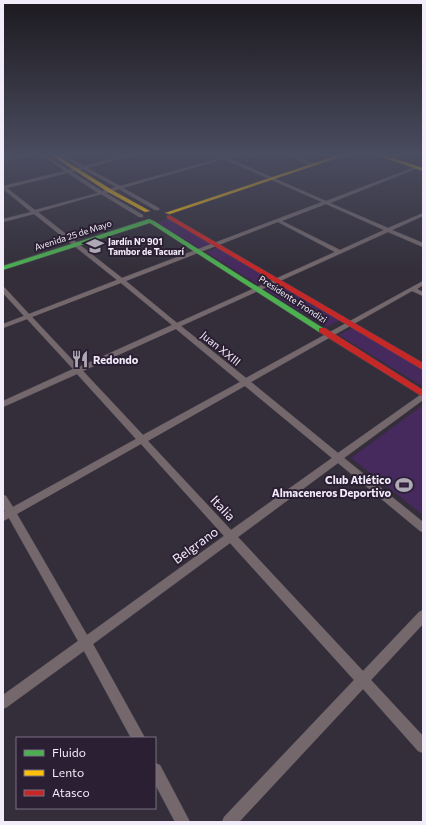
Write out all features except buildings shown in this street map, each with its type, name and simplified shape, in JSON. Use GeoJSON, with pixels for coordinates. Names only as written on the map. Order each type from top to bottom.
{"type":"FeatureCollection","features":[{"type":"Feature","properties":{"kind":"main road","name":"Presidente Frondizi"},"geometry":{"type":"LineString","coordinates":[[115,194],[146,217],[423,395]]}},
{"type":"Feature","properties":{"kind":"main road"},"geometry":{"type":"LineString","coordinates":[[146,217],[223,194]]}},
{"type":"Feature","properties":{"kind":"main road"},"geometry":{"type":"LineString","coordinates":[[146,217],[164,220],[164,212]]}},
{"type":"Feature","properties":{"kind":"main road","name":"Presidente Frondizi"},"geometry":{"type":"LineString","coordinates":[[164,212],[423,367]]}},
{"type":"Feature","properties":{"kind":"main road","name":"Avenida 25 de Mayo"},"geometry":{"type":"LineString","coordinates":[[3,268],[146,217]]}},
{"type":"Feature","properties":{"kind":"main road","name":"Avenida 25 de Mayo"},"geometry":{"type":"LineString","coordinates":[[3,262],[73,242]]}},
{"type":"Feature","properties":{"kind":"street","name":"Juan XXIII"},"geometry":{"type":"LineString","coordinates":[[11,194],[122,281],[423,528]]}},
{"type":"Feature","properties":{"kind":"street"},"geometry":{"type":"LineString","coordinates":[[3,221],[98,194]]}},
{"type":"Feature","properties":{"kind":"street","name":"Presidente Frondizi"},"geometry":{"type":"LineString","coordinates":[[119,194],[164,212]]}},
{"type":"Feature","properties":{"kind":"street"},"geometry":{"type":"LineString","coordinates":[[305,194],[423,245]]}},
{"type":"Feature","properties":{"kind":"street"},"geometry":{"type":"LineString","coordinates":[[3,326],[352,194]]}},
{"type":"Feature","properties":{"kind":"street"},"geometry":{"type":"LineString","coordinates":[[3,404],[423,214]]}},
{"type":"Feature","properties":{"kind":"street"},"geometry":{"type":"LineString","coordinates":[[279,221],[340,252]]}},
{"type":"Feature","properties":{"kind":"street"},"geometry":{"type":"LineString","coordinates":[[7,515],[423,283]]}},
{"type":"Feature","properties":{"kind":"street","name":"Italia"},"geometry":{"type":"LineString","coordinates":[[3,289],[423,746]]}},
{"type":"Feature","properties":{"kind":"street"},"geometry":{"type":"LineString","coordinates":[[412,289],[423,294]]}},
{"type":"Feature","properties":{"kind":"street","name":"Belgrano"},"geometry":{"type":"LineString","coordinates":[[3,703],[423,395]]}},
{"type":"Feature","properties":{"kind":"street"},"geometry":{"type":"LineString","coordinates":[[3,499],[7,515],[85,642],[137,737]]}},
{"type":"Feature","properties":{"kind":"street"},"geometry":{"type":"LineString","coordinates":[[229,822],[423,616]]}},
{"type":"Feature","properties":{"kind":"street"},"geometry":{"type":"LineString","coordinates":[[156,772],[183,822]]}},
{"type":"Feature","properties":{"kind":"shaded area"},"geometry":{"type":"Polygon","coordinates":[[[169,218],[212,244],[200,248],[157,223],[169,218]]]}},
{"type":"Feature","properties":{"kind":"shaded area"},"geometry":{"type":"Polygon","coordinates":[[[218,247],[270,278],[257,284],[206,252],[218,247]]]}},
{"type":"Feature","properties":{"kind":"shaded area"},"geometry":{"type":"Polygon","coordinates":[[[277,283],[340,320],[327,327],[264,289],[277,283]]]}},
{"type":"Feature","properties":{"kind":"shaded area"},"geometry":{"type":"Polygon","coordinates":[[[352,328],[423,370],[423,383],[420,385],[339,335],[352,328]]]}},
{"type":"Feature","properties":{"kind":"shaded area","name":"Club Atlético Almaceneros Deportivo"},"geometry":{"type":"Polygon","coordinates":[[[423,405],[423,515],[351,458],[423,405]]]}},
{"type":"Feature","properties":{"kind":"traffic: fast"},"geometry":{"type":"LineString","coordinates":[[3,268],[149,221]]}},
{"type":"Feature","properties":{"kind":"traffic: fast"},"geometry":{"type":"LineString","coordinates":[[152,222],[322,330]]}},
{"type":"Feature","properties":{"kind":"traffic: slow"},"geometry":{"type":"LineString","coordinates":[[115,194],[147,211]]}},
{"type":"Feature","properties":{"kind":"traffic: slow"},"geometry":{"type":"LineString","coordinates":[[168,213],[227,194]]}},
{"type":"Feature","properties":{"kind":"traffic: jam"},"geometry":{"type":"LineString","coordinates":[[169,217],[423,367]]}},
{"type":"Feature","properties":{"kind":"traffic: jam"},"geometry":{"type":"LineString","coordinates":[[322,330],[423,394]]}},
{"type":"Feature","properties":{"kind":"place","name":"Jardín N° 901 Tambor de Tacuarí"},"geometry":{"type":"Point","coordinates":[95,246]}},
{"type":"Feature","properties":{"kind":"place","name":"Redondo"},"geometry":{"type":"Point","coordinates":[80,359]}},
{"type":"Feature","properties":{"kind":"place","name":"Club Atlético Almaceneros Deportivo"},"geometry":{"type":"Point","coordinates":[404,485]}}]}
